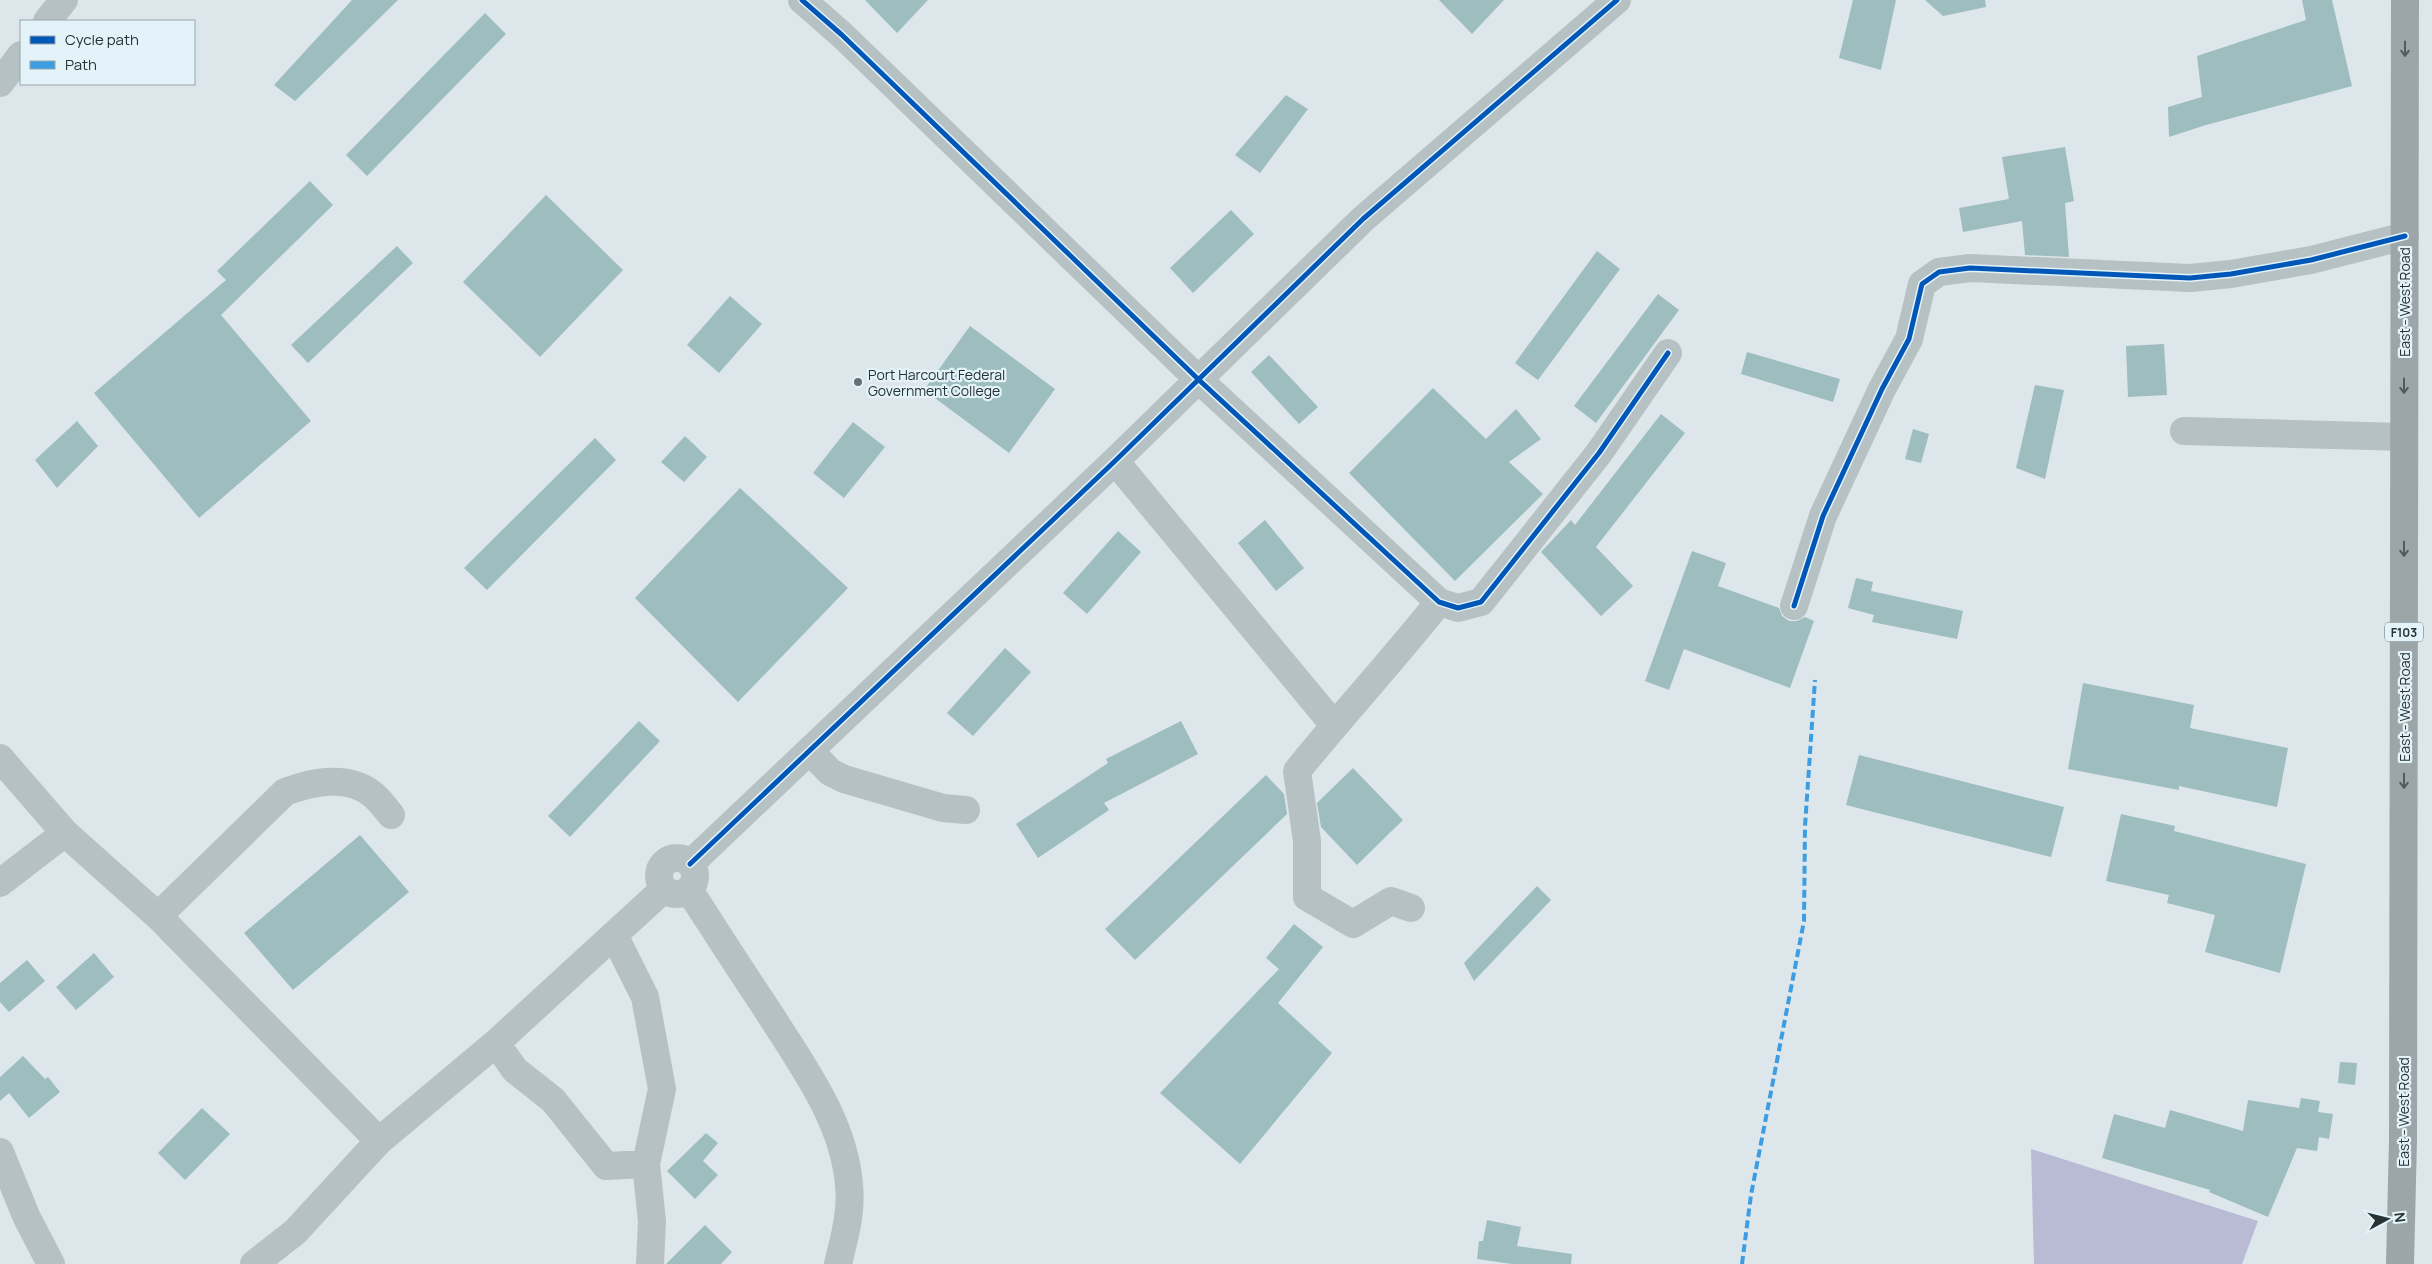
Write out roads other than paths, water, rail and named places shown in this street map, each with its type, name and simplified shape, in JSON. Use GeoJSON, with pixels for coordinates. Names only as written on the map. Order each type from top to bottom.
{"type":"FeatureCollection","features":[{"type":"Feature","properties":{"kind":"main road","name":"East - West Road"},"geometry":{"type":"LineString","coordinates":[[2400,1264],[2403,1140],[2405,0]]}},
{"type":"Feature","properties":{"kind":"street"},"geometry":{"type":"LineString","coordinates":[[49,20],[64,0]]}},
{"type":"Feature","properties":{"kind":"street"},"geometry":{"type":"LineString","coordinates":[[802,0],[842,35],[1199,380],[1439,602],[1458,608],[1481,602],[1599,453],[1668,353]]}},
{"type":"Feature","properties":{"kind":"street"},"geometry":{"type":"LineString","coordinates":[[254,1264],[295,1232],[379,1141],[496,1043],[614,935],[681,881],[810,751],[1116,461],[1363,219],[1617,0]]}},
{"type":"Feature","properties":{"kind":"street"},"geometry":{"type":"LineString","coordinates":[[0,83],[20,56]]}},
{"type":"Feature","properties":{"kind":"street"},"geometry":{"type":"LineString","coordinates":[[1794,606],[1823,516],[1882,389],[1909,339],[1922,284],[1939,272],[1970,268],[2190,278],[2231,274],[2311,260],[2405,236]]}},
{"type":"Feature","properties":{"kind":"street"},"geometry":{"type":"LineString","coordinates":[[2184,431],[2404,437]]}},
{"type":"Feature","properties":{"kind":"street"},"geometry":{"type":"LineString","coordinates":[[1116,461],[1334,725]]}},
{"type":"Feature","properties":{"kind":"street"},"geometry":{"type":"LineString","coordinates":[[1411,908],[1392,901],[1352,924],[1307,897],[1307,841],[1297,771],[1334,725],[1398,654],[1439,602]]}},
{"type":"Feature","properties":{"kind":"street"},"geometry":{"type":"LineString","coordinates":[[810,751],[830,772],[844,779],[943,808],[966,810]]}},
{"type":"Feature","properties":{"kind":"street"},"geometry":{"type":"LineString","coordinates":[[0,758],[65,833],[158,916],[379,1141]]}},
{"type":"Feature","properties":{"kind":"street"},"geometry":{"type":"LineString","coordinates":[[158,916],[284,792],[303,785],[323,781],[349,783],[371,793],[390,815]]}},
{"type":"Feature","properties":{"kind":"street"},"geometry":{"type":"LineString","coordinates":[[0,883],[65,833]]}},
{"type":"Feature","properties":{"kind":"street"},"geometry":{"type":"LineString","coordinates":[[681,881],[811,1079],[830,1115],[843,1153],[850,1185],[847,1227],[838,1264]]}},
{"type":"Feature","properties":{"kind":"street"},"geometry":{"type":"LineString","coordinates":[[614,935],[645,997],[662,1089],[646,1164],[652,1221],[650,1264]]}},
{"type":"Feature","properties":{"kind":"street"},"geometry":{"type":"LineString","coordinates":[[496,1043],[515,1070],[553,1100],[606,1166],[646,1164]]}},
{"type":"Feature","properties":{"kind":"street"},"geometry":{"type":"LineString","coordinates":[[0,1152],[27,1218],[51,1264]]}},
{"type":"Feature","properties":{"kind":"place","name":"Port Harcourt Federal Government College"},"geometry":{"type":"Point","coordinates":[858,382]}}]}
